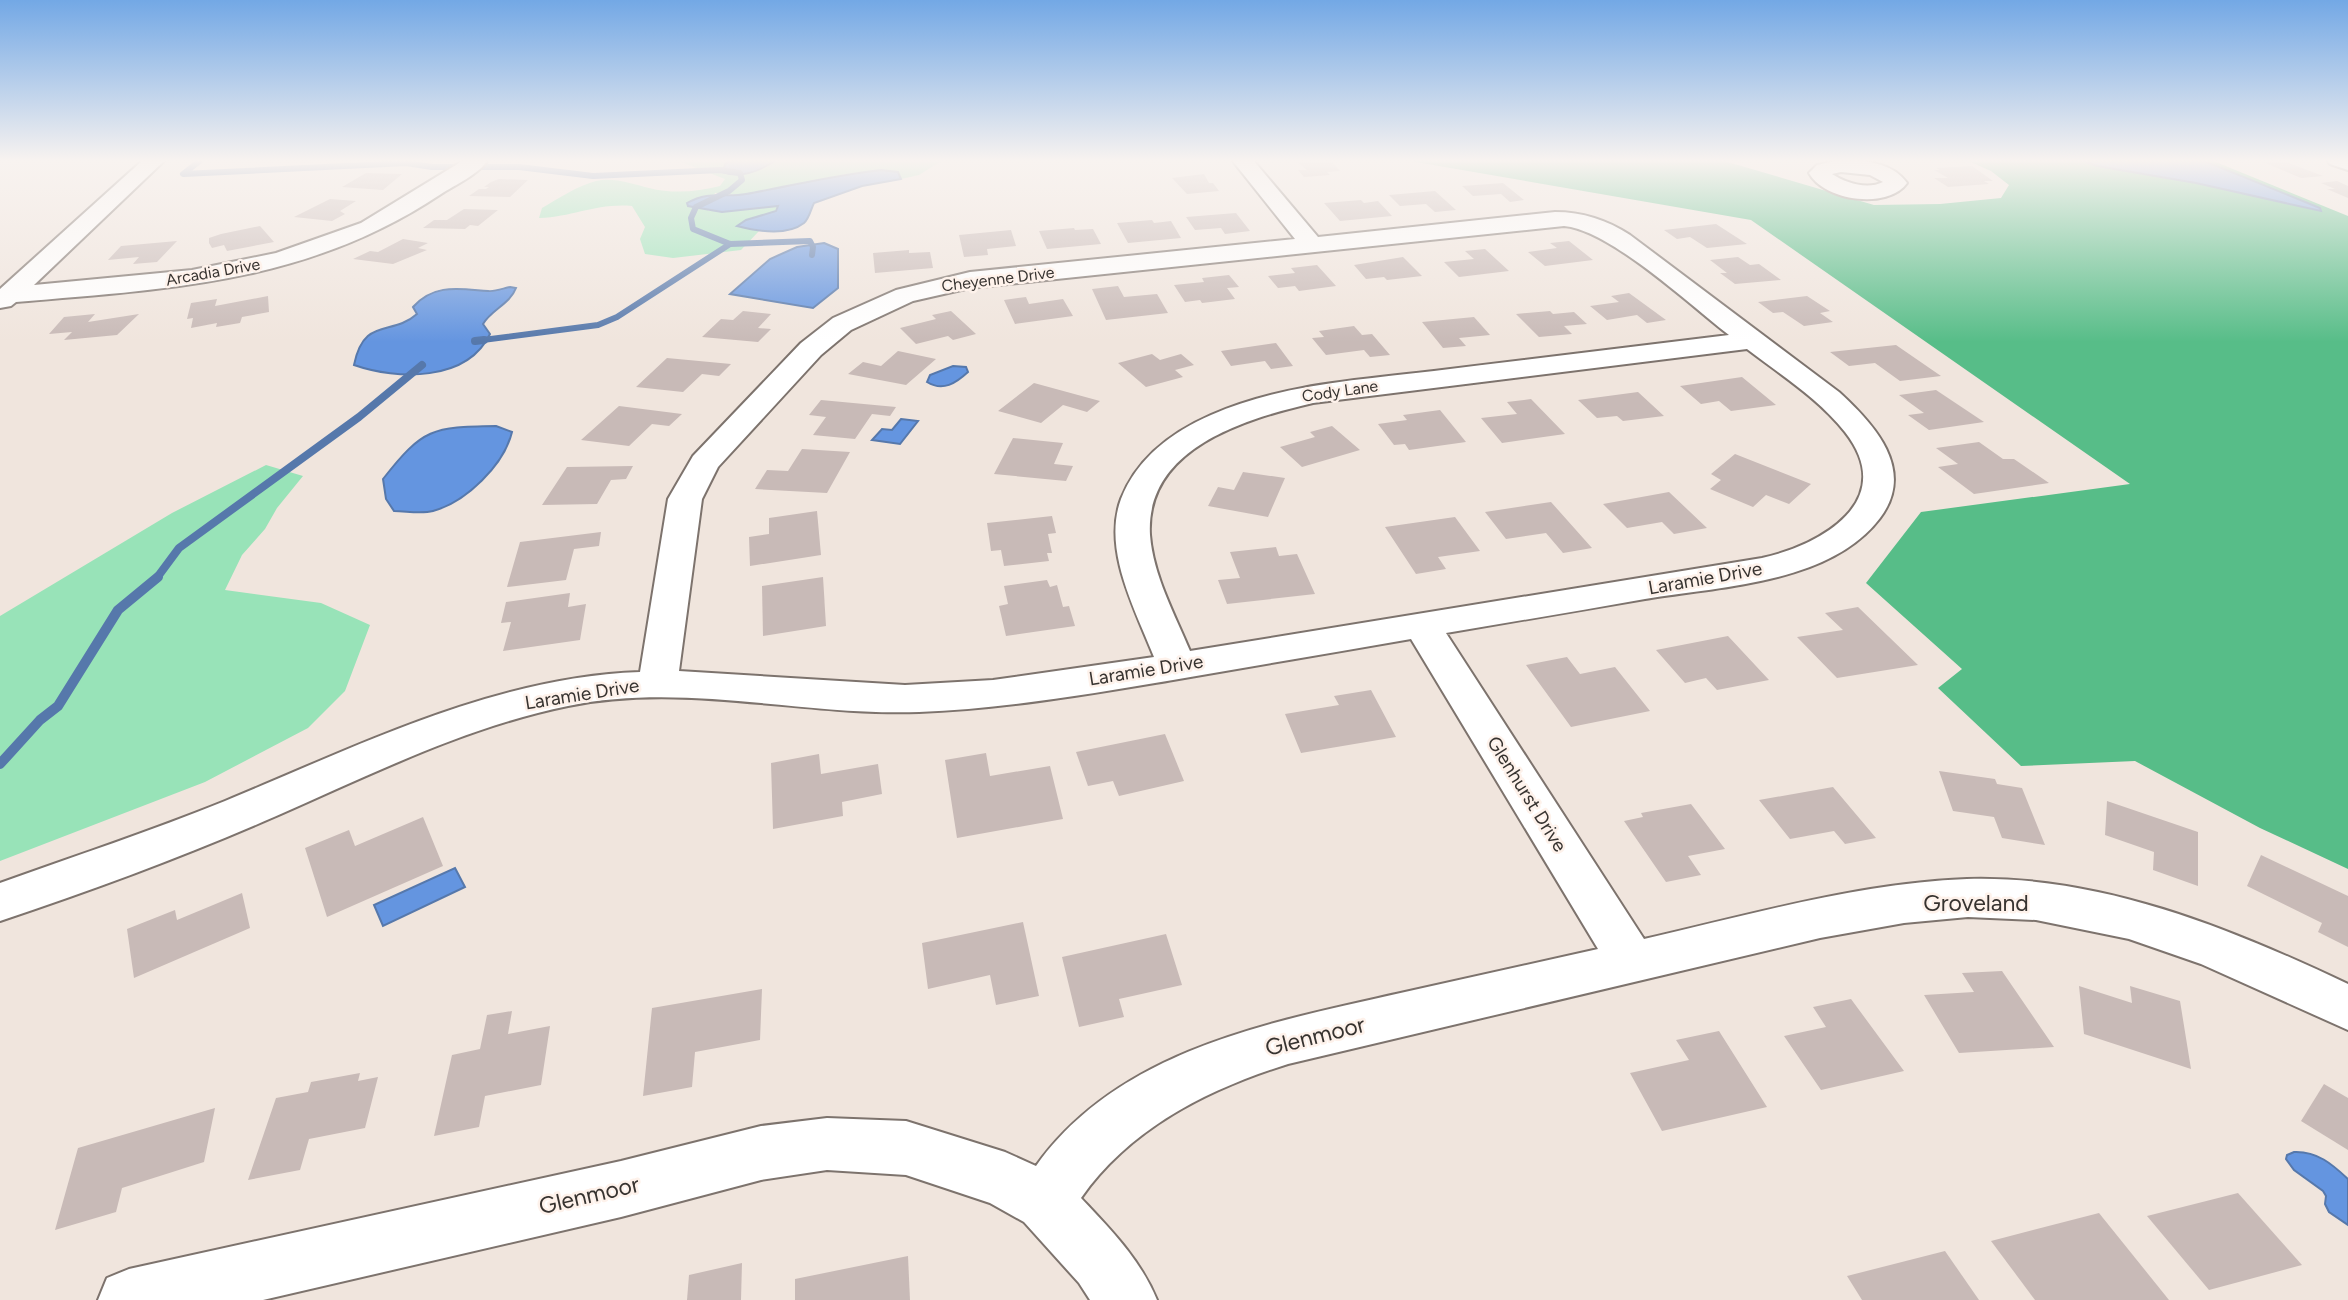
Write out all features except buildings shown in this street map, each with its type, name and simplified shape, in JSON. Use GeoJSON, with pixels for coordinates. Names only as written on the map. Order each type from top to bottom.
{"type":"FeatureCollection","features":[{"type":"Feature","properties":{"kind":"street"},"geometry":{"type":"LineString","coordinates":[[4,299],[89,221]]}},
{"type":"Feature","properties":{"kind":"street","name":"Arcadia Drive"},"geometry":{"type":"LineString","coordinates":[[4,299],[237,270],[295,255],[383,221]]}},
{"type":"Feature","properties":{"kind":"street"},"geometry":{"type":"LineString","coordinates":[[1293,221],[1312,244]]}},
{"type":"Feature","properties":{"kind":"street","name":"Cheyenne Drive"},"geometry":{"type":"LineString","coordinates":[[658,683],[681,520],[685,499],[693,480],[716,447],[811,349],[842,324],[866,310],[905,295],[970,280],[1539,221]]}},
{"type":"Feature","properties":{"kind":"street","name":"Cheyenne Drive"},"geometry":{"type":"LineString","coordinates":[[1578,221],[1582,221]]}},
{"type":"Feature","properties":{"kind":"street","name":"Laramie Drive"},"geometry":{"type":"LineString","coordinates":[[0,902],[211,825],[387,749],[485,713],[576,691],[658,683],[855,699],[905,700],[1044,686],[1762,569],[1813,554],[1848,534],[1862,520],[1877,496],[1880,482],[1878,467],[1867,439],[1846,413],[1609,231],[1582,221]]}},
{"type":"Feature","properties":{"kind":"street","name":"Cody Lane"},"geometry":{"type":"LineString","coordinates":[[1177,666],[1137,560],[1133,521],[1138,502],[1152,472],[1168,453],[1198,432],[1249,410],[1313,394],[1753,340]]}},
{"type":"Feature","properties":{"kind":"street","name":"Glenhurst Drive"},"geometry":{"type":"LineString","coordinates":[[1422,626],[1632,962]]}},
{"type":"Feature","properties":{"kind":"street","name":"Groveland"},"geometry":{"type":"LineString","coordinates":[[1632,962],[1900,904],[1989,898],[2071,907],[2158,928],[2204,943],[2348,1007]]}},
{"type":"Feature","properties":{"kind":"street","name":"Glenmoor"},"geometry":{"type":"LineString","coordinates":[[1045,1202],[1074,1161],[1112,1126],[1152,1097],[1211,1065],[1288,1041],[1632,962]]}},
{"type":"Feature","properties":{"kind":"street","name":"Glenmoor"},"geometry":{"type":"LineString","coordinates":[[129,1300],[621,1189],[725,1161],[817,1145],[906,1148],[1005,1180],[1045,1202],[1100,1262],[1126,1300]]}},
{"type":"Feature","properties":{"kind":"green space"},"geometry":{"type":"Polygon","coordinates":[[[641,221],[749,221],[738,226],[759,231],[741,250],[673,258],[645,254],[640,239],[645,227],[641,221]]]}},
{"type":"Feature","properties":{"kind":"green space"},"geometry":{"type":"Polygon","coordinates":[[[1752,221],[2348,221],[2348,869],[2260,828],[2135,761],[2021,766],[1938,688],[1962,669],[1866,583],[1921,512],[2130,484],[1752,221]]]}},
{"type":"Feature","properties":{"kind":"green space"},"geometry":{"type":"Polygon","coordinates":[[[266,465],[303,476],[277,508],[265,529],[242,555],[225,590],[321,603],[370,625],[345,691],[308,728],[205,782],[0,861],[0,616],[172,513],[266,465]]]}},
{"type":"Feature","properties":{"kind":"water"},"geometry":{"type":"Polygon","coordinates":[[[745,221],[806,221],[797,227],[780,231],[737,226],[745,221]]]}},
{"type":"Feature","properties":{"kind":"water"},"geometry":{"type":"Polygon","coordinates":[[[824,243],[838,249],[838,288],[813,308],[730,294],[770,259],[797,247],[824,243]]]}},
{"type":"Feature","properties":{"kind":"water"},"geometry":{"type":"Polygon","coordinates":[[[516,288],[513,294],[483,324],[490,334],[479,350],[465,361],[448,369],[410,374],[371,370],[354,365],[364,340],[371,333],[407,321],[417,314],[413,307],[430,294],[448,289],[491,291],[516,288]]]}},
{"type":"Feature","properties":{"kind":"water"},"geometry":{"type":"Polygon","coordinates":[[[953,366],[966,367],[968,372],[949,385],[938,386],[927,382],[930,375],[953,366]]]}},
{"type":"Feature","properties":{"kind":"water"},"geometry":{"type":"Polygon","coordinates":[[[901,419],[918,421],[900,444],[872,440],[882,429],[892,430],[901,419]]]}},
{"type":"Feature","properties":{"kind":"water"},"geometry":{"type":"Polygon","coordinates":[[[496,426],[512,432],[508,444],[492,469],[470,491],[458,500],[433,511],[394,511],[386,499],[383,479],[419,440],[443,430],[496,426]]]}},
{"type":"Feature","properties":{"kind":"water"},"geometry":{"type":"Polygon","coordinates":[[[455,868],[465,887],[383,926],[374,905],[455,868]]]}},
{"type":"Feature","properties":{"kind":"water"},"geometry":{"type":"Polygon","coordinates":[[[2294,1152],[2317,1156],[2348,1179],[2348,1225],[2329,1212],[2323,1191],[2294,1170],[2286,1159],[2287,1155],[2294,1152]]]}},
{"type":"Feature","properties":{"kind":"waterway"},"geometry":{"type":"LineString","coordinates":[[691,221],[693,229],[730,244]]}},
{"type":"Feature","properties":{"kind":"waterway"},"geometry":{"type":"LineString","coordinates":[[730,244],[810,241],[813,247],[812,255]]}},
{"type":"Feature","properties":{"kind":"waterway"},"geometry":{"type":"LineString","coordinates":[[484,340],[475,341],[598,325],[617,317],[730,244]]}},
{"type":"Feature","properties":{"kind":"waterway"},"geometry":{"type":"LineString","coordinates":[[157,578],[179,548],[359,417],[422,365]]}},
{"type":"Feature","properties":{"kind":"waterway"},"geometry":{"type":"LineString","coordinates":[[0,764],[40,720],[58,706],[118,610],[157,578]]}}]}
